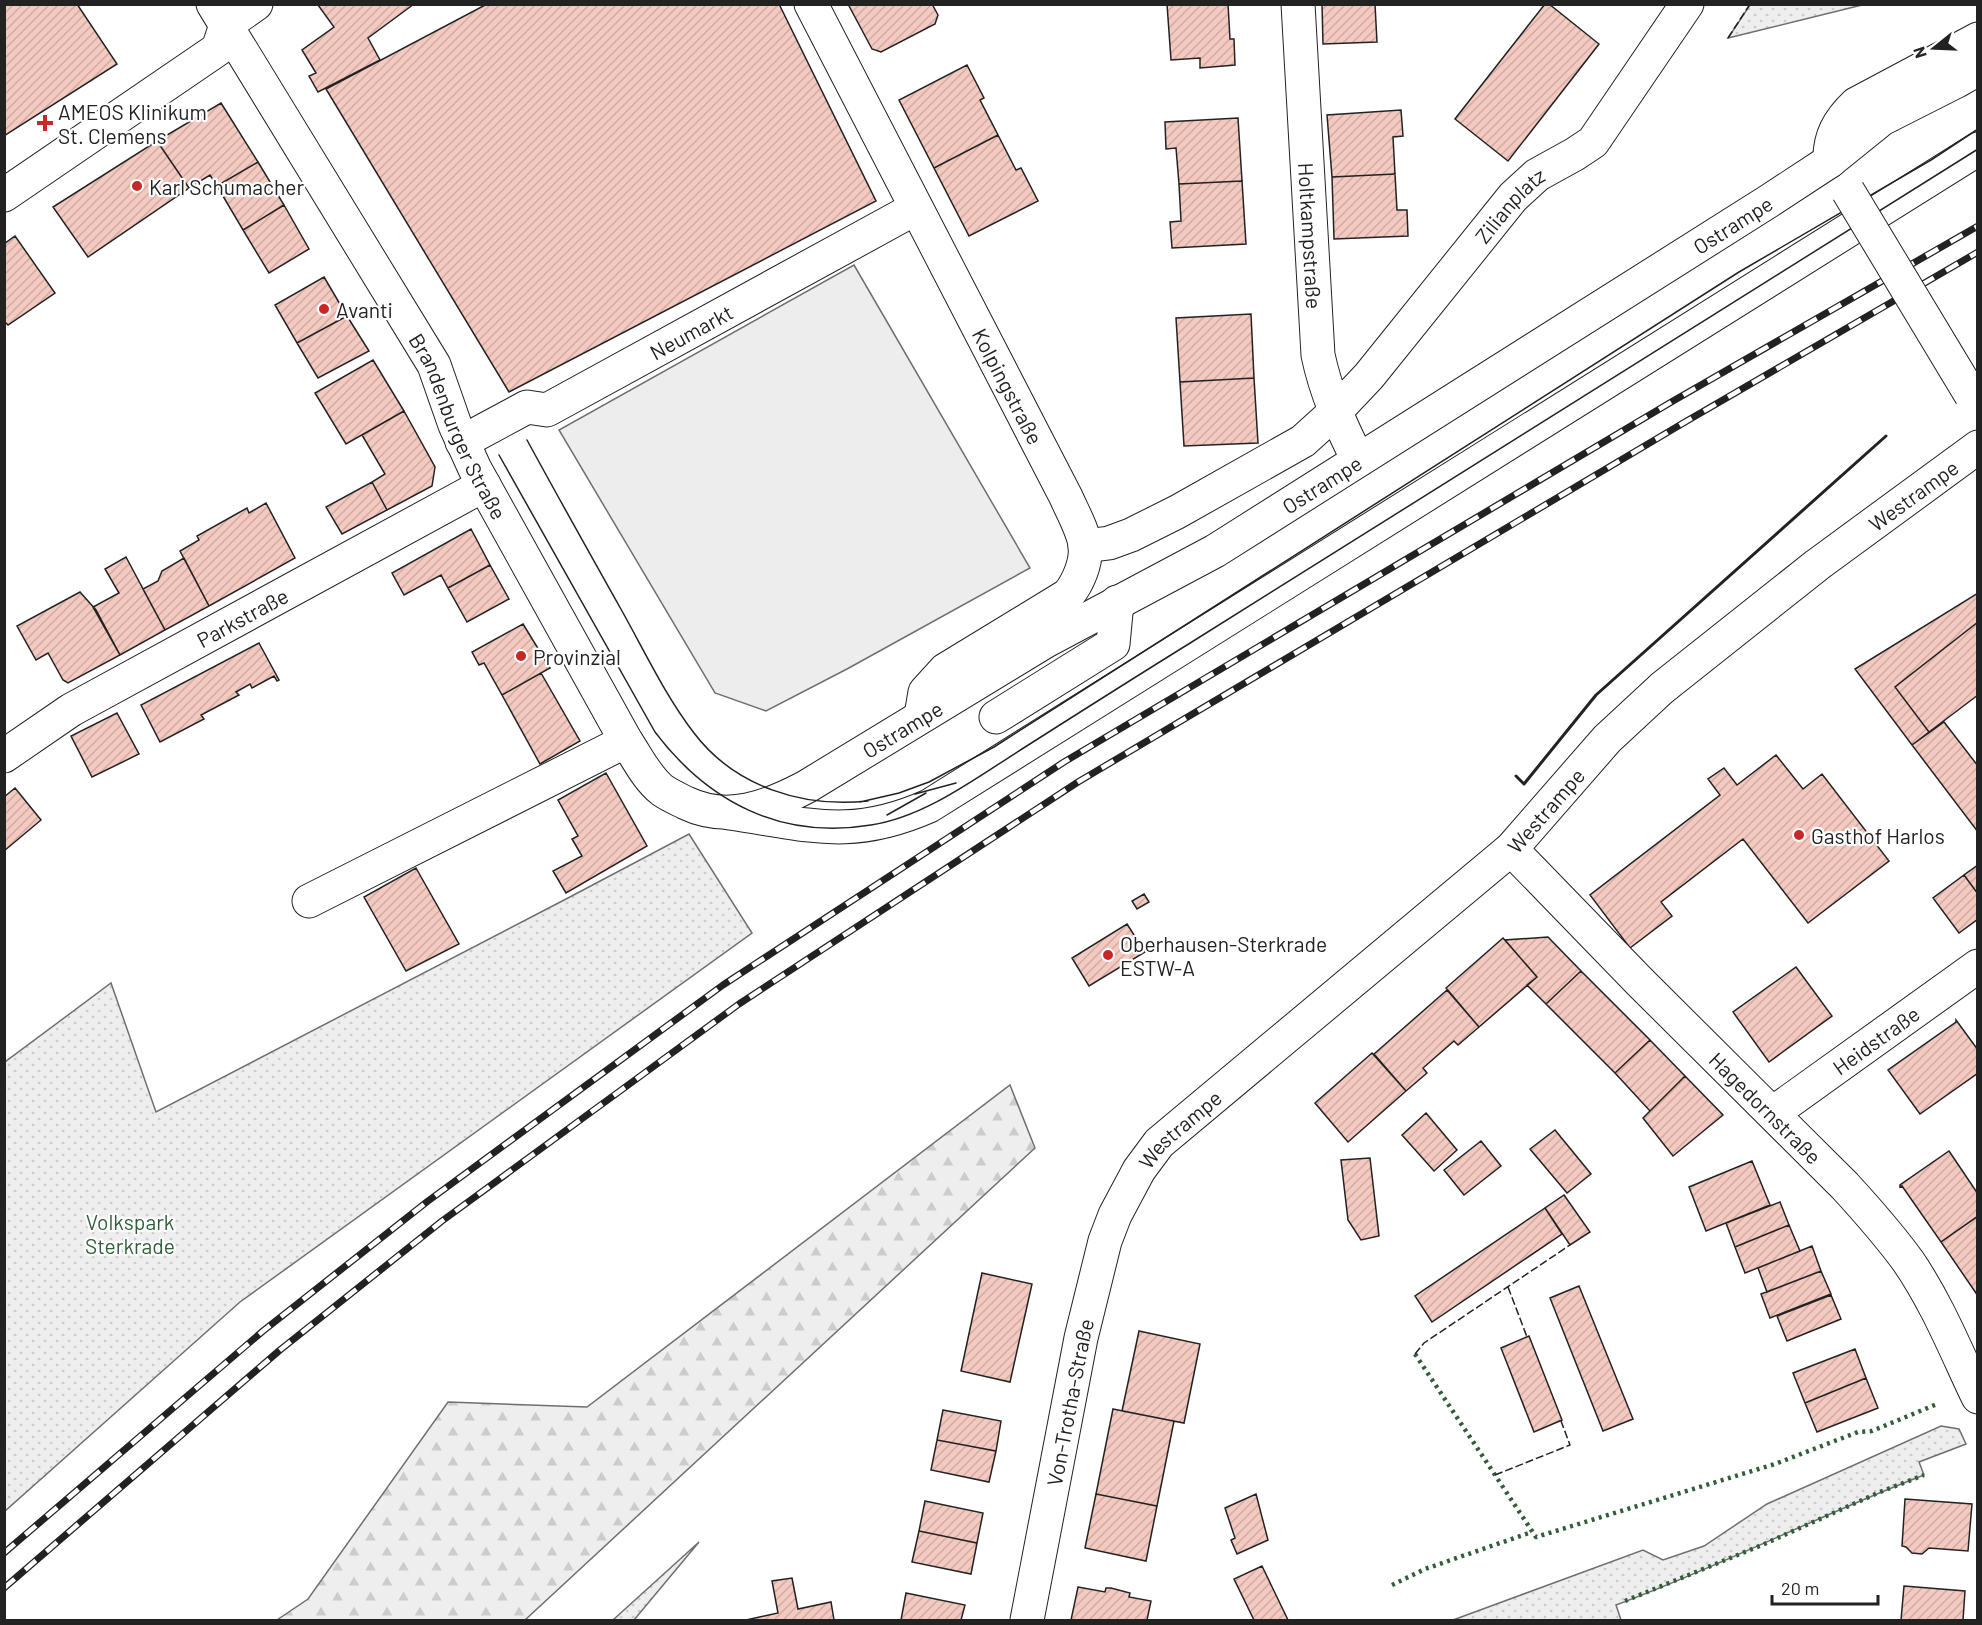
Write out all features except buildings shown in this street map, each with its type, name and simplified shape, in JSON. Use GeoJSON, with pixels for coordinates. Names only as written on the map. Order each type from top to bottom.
{"type":"FeatureCollection","features":[{"type":"Feature","properties":{"kind":"street"},"geometry":{"type":"LineString","coordinates":[[4,195],[218,49],[219,15],[256,4]]}},
{"type":"Feature","properties":{"kind":"street","name":"Kolpingstraße"},"geometry":{"type":"LineString","coordinates":[[811,4],[1066,498],[1085,546]]}},
{"type":"Feature","properties":{"kind":"street","name":"Holtkampstraße"},"geometry":{"type":"LineString","coordinates":[[1298,4],[1318,355],[1335,412],[1358,460]]}},
{"type":"Feature","properties":{"kind":"street","name":"Zilianplatz"},"geometry":{"type":"LineString","coordinates":[[1335,412],[1369,376],[1513,197],[1537,175],[1593,142],[1687,4]]}},
{"type":"Feature","properties":{"kind":"street","name":"Brandenburger Straße"},"geometry":{"type":"LineString","coordinates":[[219,15],[434,365],[462,442],[626,741],[661,789],[678,800],[704,811],[729,813]]}},
{"type":"Feature","properties":{"kind":"street"},"geometry":{"type":"LineString","coordinates":[[1974,401],[1830,161],[1829,146],[1843,119],[1856,104],[1977,39]]}},
{"type":"Feature","properties":{"kind":"street","name":"Ostrampe"},"geometry":{"type":"LineString","coordinates":[[729,813],[747,811],[789,796],[1046,640],[1215,551],[1830,161],[1882,119],[1977,69]]}},
{"type":"Feature","properties":{"kind":"street"},"geometry":{"type":"LineString","coordinates":[[729,813],[823,828],[872,825],[891,821],[928,806],[1977,149]]}},
{"type":"Feature","properties":{"kind":"street","name":"Neumarkt"},"geometry":{"type":"LineString","coordinates":[[462,442],[527,407],[547,410],[916,208]]}},
{"type":"Feature","properties":{"kind":"street"},"geometry":{"type":"LineString","coordinates":[[921,716],[925,692],[945,670],[1068,595],[1079,577],[1085,546],[1109,543],[1131,535],[1177,512],[1303,441],[1335,412]]}},
{"type":"Feature","properties":{"kind":"street","name":"Westrampe"},"geometry":{"type":"LineString","coordinates":[[1128,1189],[1159,1143],[1511,849],[1607,738],[1662,688],[1817,565],[1977,447]]}},
{"type":"Feature","properties":{"kind":"street","name":"Parkstraße"},"geometry":{"type":"LineString","coordinates":[[4,756],[70,710],[484,485]]}},
{"type":"Feature","properties":{"kind":"street"},"geometry":{"type":"LineString","coordinates":[[996,717],[1113,644],[1117,603]]}},
{"type":"Feature","properties":{"kind":"street"},"geometry":{"type":"LineString","coordinates":[[309,901],[626,741]]}},
{"type":"Feature","properties":{"kind":"street","name":"Hagedornstraße"},"geometry":{"type":"LineString","coordinates":[[1511,849],[1878,1222],[1908,1262],[1947,1330],[1977,1397]]}},
{"type":"Feature","properties":{"kind":"street","name":"Heidstraße"},"geometry":{"type":"LineString","coordinates":[[1773,1113],[1977,966]]}},
{"type":"Feature","properties":{"kind":"street","name":"Von-Trotha-Straße"},"geometry":{"type":"LineString","coordinates":[[1027,1620],[1092,1287],[1105,1240],[1128,1189]]}},
{"type":"Feature","properties":{"kind":"green space"},"geometry":{"type":"Polygon","coordinates":[[[1750,4],[1862,5],[1728,38],[1750,4]]]}},
{"type":"Feature","properties":{"kind":"green space","name":"Volkspark Sterkrade"},"geometry":{"type":"Polygon","coordinates":[[[689,834],[752,933],[240,1302],[5,1511],[5,1062],[111,983],[156,1112],[689,834]]]}},
{"type":"Feature","properties":{"kind":"green space"},"geometry":{"type":"Polygon","coordinates":[[[1010,1085],[1035,1148],[525,1620],[277,1620],[308,1599],[448,1402],[587,1407],[1010,1085]]]}},
{"type":"Feature","properties":{"kind":"green space"},"geometry":{"type":"Polygon","coordinates":[[[1941,1426],[1959,1429],[1966,1444],[1919,1462],[1924,1475],[1616,1605],[1621,1620],[1453,1620],[1643,1550],[1663,1560],[1704,1546],[1767,1504],[1941,1426]]]}},
{"type":"Feature","properties":{"kind":"green space"},"geometry":{"type":"Polygon","coordinates":[[[699,1542],[634,1620],[613,1620],[699,1542]]]}},
{"type":"Feature","properties":{"kind":"shaded area"},"geometry":{"type":"Polygon","coordinates":[[[854,265],[1030,568],[766,711],[715,693],[559,430],[854,265]]]}},
{"type":"Feature","properties":{"kind":"tram line"},"geometry":{"type":"LineString","coordinates":[[860,802],[899,793],[929,782],[994,747],[1739,272],[1931,160],[1978,129]]}},
{"type":"Feature","properties":{"kind":"tram line"},"geometry":{"type":"LineString","coordinates":[[499,455],[655,732],[698,778],[723,796],[777,821],[807,827],[838,828],[891,821],[930,805],[968,784],[1680,334],[1978,149]]}},
{"type":"Feature","properties":{"kind":"tram line"},"geometry":{"type":"LineString","coordinates":[[527,440],[665,689],[694,733],[711,752],[729,767],[772,790],[819,801],[868,801]]}},
{"type":"Feature","properties":{"kind":"tram line"},"geometry":{"type":"LineString","coordinates":[[915,794],[956,783]]}},
{"type":"Feature","properties":{"kind":"tram line"},"geometry":{"type":"LineString","coordinates":[[887,815],[926,793]]}},
{"type":"Feature","properties":{"kind":"railway"},"geometry":{"type":"LineString","coordinates":[[4,1553],[263,1331],[428,1201],[723,985],[1064,762],[1673,401],[1978,226]]}},
{"type":"Feature","properties":{"kind":"railway"},"geometry":{"type":"LineString","coordinates":[[4,1588],[280,1350],[442,1221],[739,1004],[1078,782],[1685,422],[1978,252]]}},
{"type":"Feature","properties":{"kind":"hedge"},"geometry":{"type":"LineString","coordinates":[[1415,1354],[1536,1537],[1775,1464],[1858,1432],[1872,1431],[1937,1404]]}},
{"type":"Feature","properties":{"kind":"hedge"},"geometry":{"type":"LineString","coordinates":[[1625,1601],[1924,1475]]}},
{"type":"Feature","properties":{"kind":"hedge"},"geometry":{"type":"LineString","coordinates":[[1392,1585],[1425,1569],[1532,1532]]}},
{"type":"Feature","properties":{"kind":"fence"},"geometry":{"type":"LineString","coordinates":[[1728,38],[1750,4]]}},
{"type":"Feature","properties":{"kind":"fence"},"geometry":{"type":"LineString","coordinates":[[1415,1354],[1424,1343],[1570,1245]]}},
{"type":"Feature","properties":{"kind":"fence"},"geometry":{"type":"LineString","coordinates":[[1508,1287],[1527,1337]]}},
{"type":"Feature","properties":{"kind":"fence"},"geometry":{"type":"LineString","coordinates":[[1495,1475],[1570,1445],[1561,1421]]}},
{"type":"Feature","properties":{"kind":"wall"},"geometry":{"type":"LineString","coordinates":[[1516,776],[1524,784],[1596,695],[1886,436]]}},
{"type":"Feature","properties":{"kind":"place","name":"AMEOS Klinikum St. Clemens"},"geometry":{"type":"Point","coordinates":[45,123]}},
{"type":"Feature","properties":{"kind":"place","name":"Karl Schumacher"},"geometry":{"type":"Point","coordinates":[137,186]}},
{"type":"Feature","properties":{"kind":"place","name":"Avanti"},"geometry":{"type":"Point","coordinates":[324,309]}},
{"type":"Feature","properties":{"kind":"place","name":"Provinzial"},"geometry":{"type":"Point","coordinates":[521,656]}},
{"type":"Feature","properties":{"kind":"place","name":"Gasthof Harlos"},"geometry":{"type":"Point","coordinates":[1799,835]}},
{"type":"Feature","properties":{"kind":"place","name":"Oberhausen-Sterkrade ESTW-A"},"geometry":{"type":"Point","coordinates":[1108,955]}}]}
